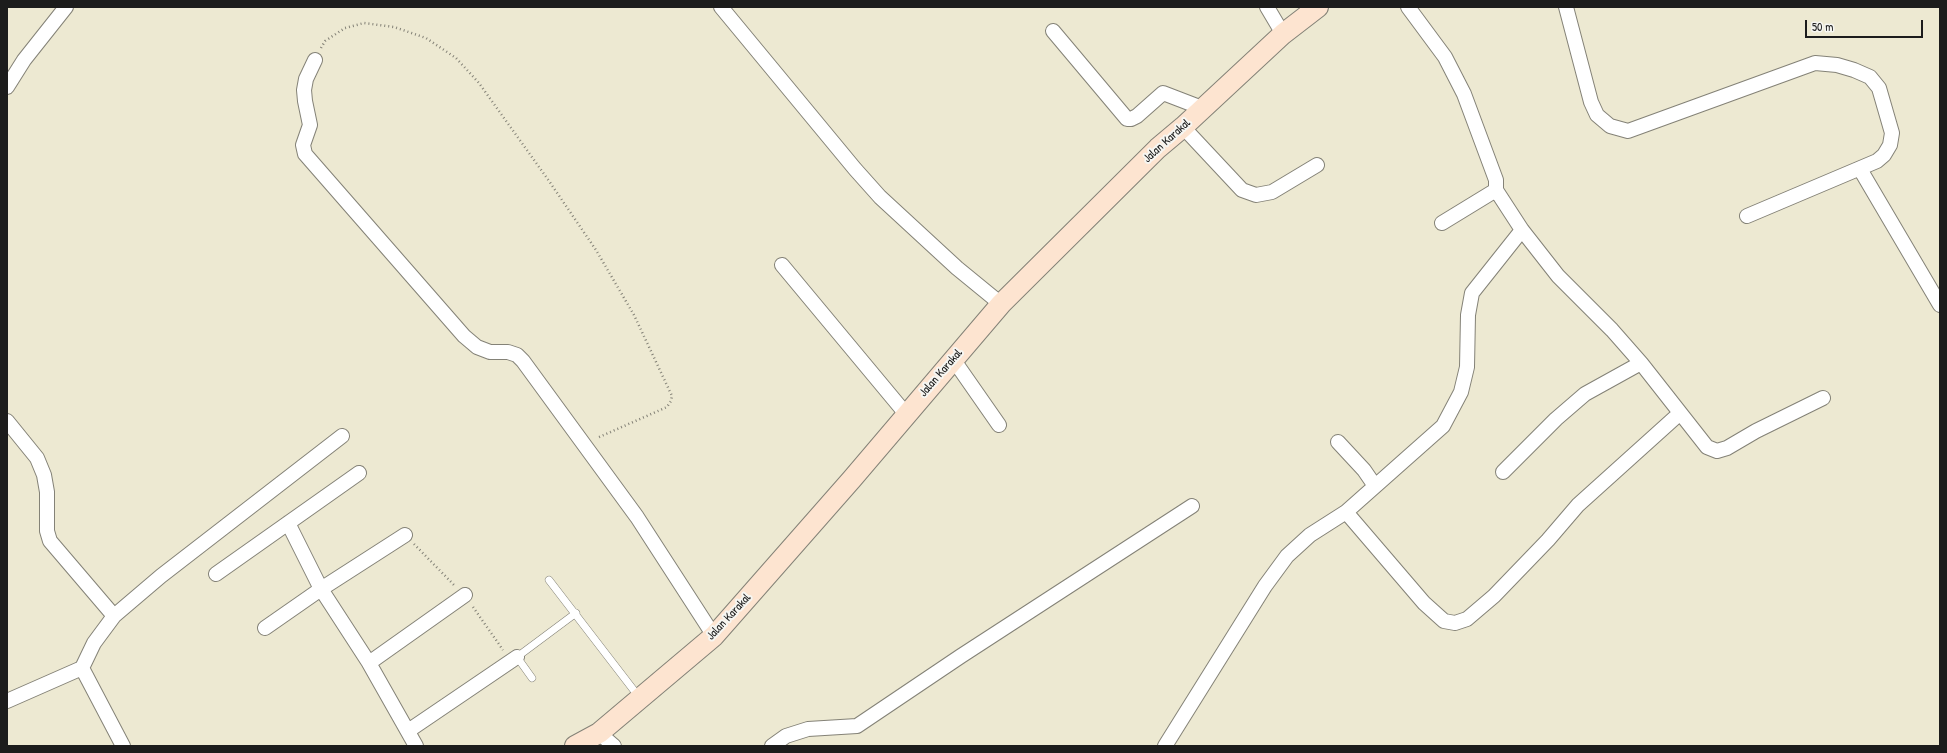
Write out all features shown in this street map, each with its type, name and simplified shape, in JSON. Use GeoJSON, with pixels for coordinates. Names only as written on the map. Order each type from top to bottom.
{"type":"FeatureCollection","features":[{"type":"Feature","properties":{"kind":"main road","name":"Jalan Karakal"},"geometry":{"type":"LineString","coordinates":[[575,746],[599,733],[714,636],[793,548],[1001,304],[1158,148],[1183,127],[1283,34],[1318,7]]}},
{"type":"Feature","properties":{"kind":"street"},"geometry":{"type":"LineString","coordinates":[[7,87],[24,60],[66,7]]}},
{"type":"Feature","properties":{"kind":"street"},"geometry":{"type":"LineString","coordinates":[[721,7],[855,169],[880,197],[957,268],[1001,304]]}},
{"type":"Feature","properties":{"kind":"street"},"geometry":{"type":"LineString","coordinates":[[1267,7],[1283,34]]}},
{"type":"Feature","properties":{"kind":"street"},"geometry":{"type":"LineString","coordinates":[[1408,7],[1445,57],[1464,94],[1496,180],[1496,190],[1522,230],[1558,276],[1612,330],[1641,363],[1679,414],[1707,447],[1717,451],[1727,448],[1756,431],[1823,398]]}},
{"type":"Feature","properties":{"kind":"street"},"geometry":{"type":"LineString","coordinates":[[1566,7],[1591,102],[1597,114],[1610,126],[1628,131],[1815,63],[1837,65],[1870,77],[1878,88],[1892,133],[1890,145],[1884,155],[1877,161],[1860,169],[1747,216]]}},
{"type":"Feature","properties":{"kind":"street"},"geometry":{"type":"LineString","coordinates":[[1053,31],[1127,119],[1131,119],[1136,116],[1163,93],[1202,108]]}},
{"type":"Feature","properties":{"kind":"street"},"geometry":{"type":"LineString","coordinates":[[315,60],[304,90],[304,101],[310,125],[303,145],[305,154],[464,336],[476,347],[490,352],[508,352],[520,358],[637,517],[714,636]]}},
{"type":"Feature","properties":{"kind":"street"},"geometry":{"type":"LineString","coordinates":[[1183,127],[1242,190],[1256,196],[1272,192],[1317,165]]}},
{"type":"Feature","properties":{"kind":"street"},"geometry":{"type":"LineString","coordinates":[[1860,169],[1940,305]]}},
{"type":"Feature","properties":{"kind":"street"},"geometry":{"type":"LineString","coordinates":[[1442,223],[1496,190]]}},
{"type":"Feature","properties":{"kind":"street"},"geometry":{"type":"LineString","coordinates":[[1165,746],[1265,586],[1287,556],[1310,535],[1346,512],[1443,426],[1461,392],[1467,367],[1468,315],[1469,302],[1472,293],[1522,230]]}},
{"type":"Feature","properties":{"kind":"street"},"geometry":{"type":"LineString","coordinates":[[782,265],[906,414]]}},
{"type":"Feature","properties":{"kind":"street"},"geometry":{"type":"LineString","coordinates":[[953,359],[999,425]]}},
{"type":"Feature","properties":{"kind":"street"},"geometry":{"type":"LineString","coordinates":[[1503,472],[1556,419],[1585,394],[1641,363]]}},
{"type":"Feature","properties":{"kind":"street"},"geometry":{"type":"LineString","coordinates":[[1346,512],[1424,603],[1444,621],[1455,623],[1467,619],[1494,596],[1548,540],[1578,505],[1679,414]]}},
{"type":"Feature","properties":{"kind":"street"},"geometry":{"type":"LineString","coordinates":[[7,421],[37,458],[44,475],[47,492],[47,531],[50,541],[114,616]]}},
{"type":"Feature","properties":{"kind":"street"},"geometry":{"type":"LineString","coordinates":[[7,701],[82,668],[94,643],[114,616],[160,576],[342,436]]}},
{"type":"Feature","properties":{"kind":"street"},"geometry":{"type":"LineString","coordinates":[[1338,442],[1364,470],[1375,486]]}},
{"type":"Feature","properties":{"kind":"street"},"geometry":{"type":"LineString","coordinates":[[216,574],[358,473]]}},
{"type":"Feature","properties":{"kind":"street"},"geometry":{"type":"LineString","coordinates":[[772,746],[788,741],[808,729],[858,726],[961,656],[1192,506]]}},
{"type":"Feature","properties":{"kind":"street"},"geometry":{"type":"LineString","coordinates":[[288,523],[322,589],[368,663],[416,746]]}},
{"type":"Feature","properties":{"kind":"street"},"geometry":{"type":"LineString","coordinates":[[265,628],[405,535]]}},
{"type":"Feature","properties":{"kind":"street"},"geometry":{"type":"LineString","coordinates":[[368,663],[465,595]]}},
{"type":"Feature","properties":{"kind":"street"},"geometry":{"type":"LineString","coordinates":[[408,731],[514,660]]}},
{"type":"Feature","properties":{"kind":"street"},"geometry":{"type":"LineString","coordinates":[[82,668],[123,746]]}},
{"type":"Feature","properties":{"kind":"street"},"geometry":{"type":"LineString","coordinates":[[599,733],[614,746]]}},
{"type":"Feature","properties":{"kind":"lane"},"geometry":{"type":"LineString","coordinates":[[549,580],[576,613],[640,698]]}},
{"type":"Feature","properties":{"kind":"lane"},"geometry":{"type":"LineString","coordinates":[[532,678],[514,660],[576,613]]}},
{"type":"Feature","properties":{"kind":"path"},"geometry":{"type":"LineString","coordinates":[[315,60],[324,42],[345,28],[364,23],[394,27],[426,38],[456,58],[478,83],[549,181],[596,250],[630,309],[672,396],[667,408],[582,444]]}},
{"type":"Feature","properties":{"kind":"path"},"geometry":{"type":"LineString","coordinates":[[405,535],[465,595],[514,660]]}}]}
